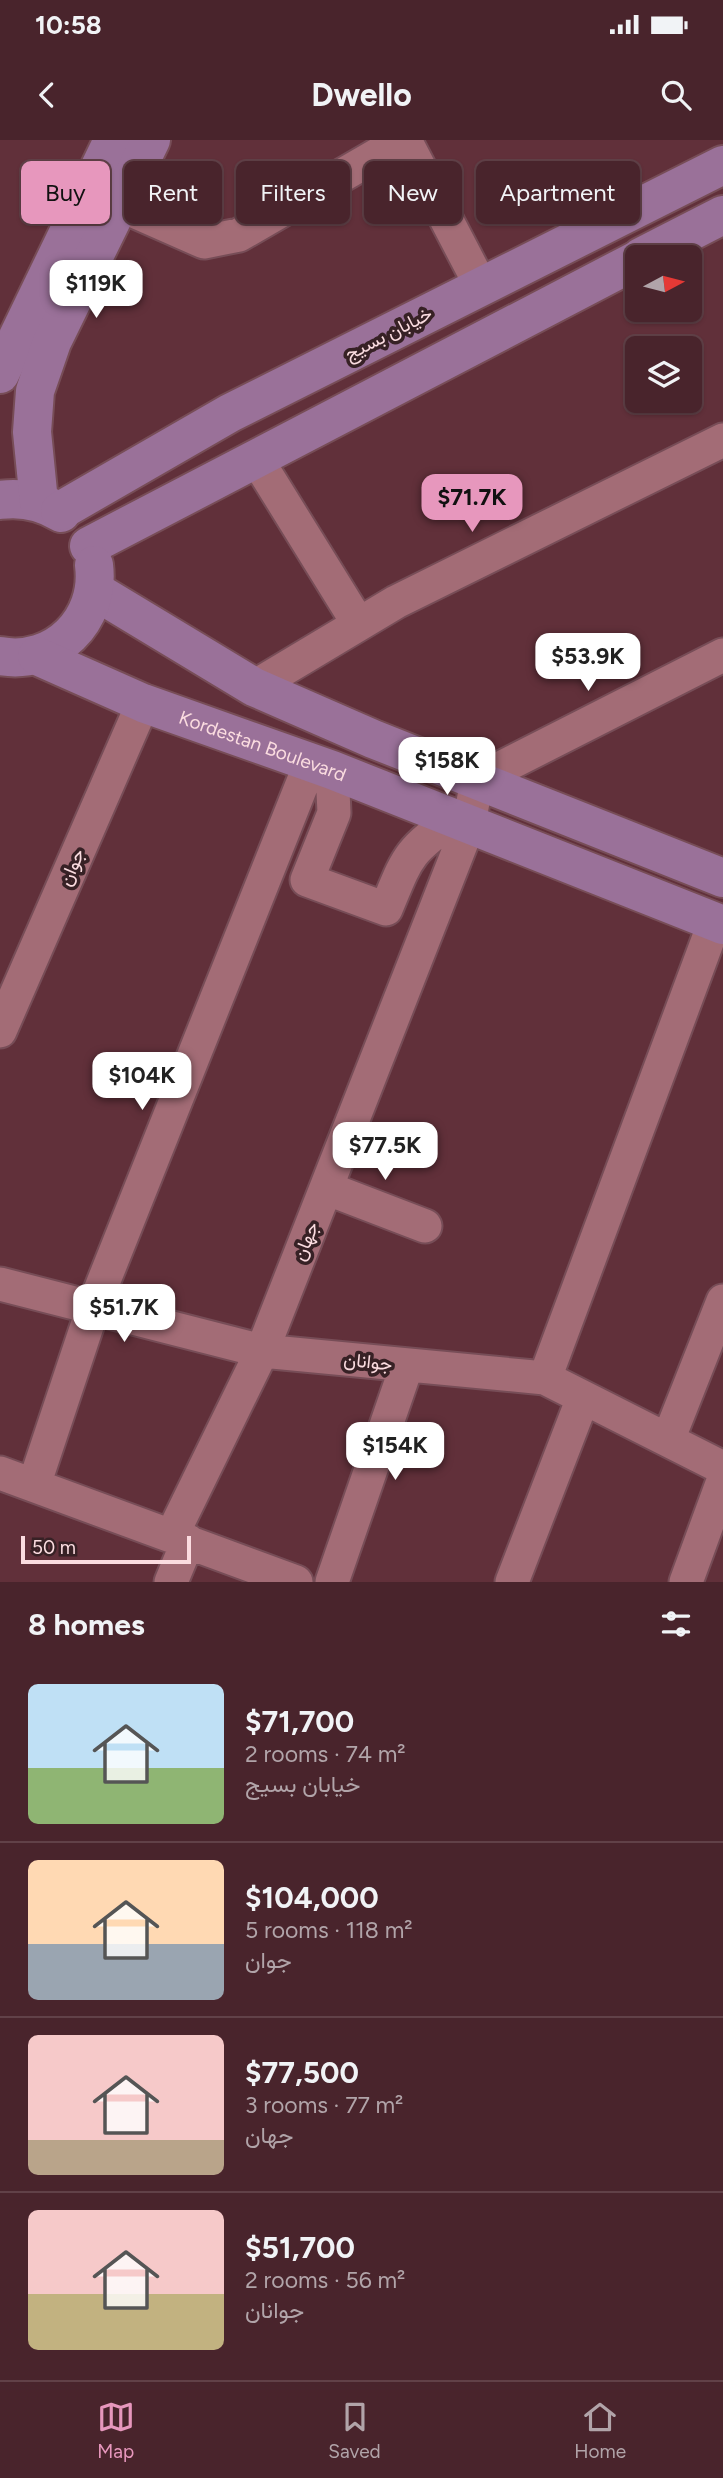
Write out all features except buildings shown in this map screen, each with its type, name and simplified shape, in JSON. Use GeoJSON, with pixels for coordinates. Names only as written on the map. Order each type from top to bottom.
{"type":"FeatureCollection","features":[{"type":"Feature","properties":{"kind":"main road"},"geometry":{"type":"LineString","coordinates":[[0,374],[113,140]]}},
{"type":"Feature","properties":{"kind":"main road"},"geometry":{"type":"LineString","coordinates":[[50,506],[32,432],[35,391],[52,342],[151,140]]}},
{"type":"Feature","properties":{"kind":"main road","name":"خیابان بسیج"},"geometry":{"type":"LineString","coordinates":[[50,506],[723,165]]}},
{"type":"Feature","properties":{"kind":"main road"},"geometry":{"type":"LineString","coordinates":[[664,245],[710,221],[676,189]]}},
{"type":"Feature","properties":{"kind":"main road"},"geometry":{"type":"LineString","coordinates":[[89,546],[625,265]]}},
{"type":"Feature","properties":{"kind":"main road"},"geometry":{"type":"LineString","coordinates":[[0,500],[17,498],[50,506],[76,526],[89,546],[95,568],[94,591],[88,613],[75,632],[58,646],[18,656]]}},
{"type":"Feature","properties":{"kind":"main road"},"geometry":{"type":"LineString","coordinates":[[94,591],[254,687],[373,739],[723,878]]}},
{"type":"Feature","properties":{"kind":"main road","name":"Kordestan Boulevard"},"geometry":{"type":"LineString","coordinates":[[18,656],[322,766],[719,923]]}},
{"type":"Feature","properties":{"kind":"street"},"geometry":{"type":"LineString","coordinates":[[120,205],[204,242],[216,242],[239,235],[404,140],[481,286]]}},
{"type":"Feature","properties":{"kind":"street"},"geometry":{"type":"LineString","coordinates":[[254,687],[358,623],[723,440]]}},
{"type":"Feature","properties":{"kind":"street"},"geometry":{"type":"LineString","coordinates":[[256,458],[358,623]]}},
{"type":"Feature","properties":{"kind":"street"},"geometry":{"type":"LineString","coordinates":[[477,780],[723,655]]}},
{"type":"Feature","properties":{"kind":"street","name":"جوان"},"geometry":{"type":"LineString","coordinates":[[0,1031],[143,703]]}},
{"type":"Feature","properties":{"kind":"street"},"geometry":{"type":"LineString","coordinates":[[322,766],[334,813],[307,880],[386,909],[408,855],[420,842],[462,821]]}},
{"type":"Feature","properties":{"kind":"street"},"geometry":{"type":"LineString","coordinates":[[34,1485],[93,1308],[322,766]]}},
{"type":"Feature","properties":{"kind":"street","name":"جهان"},"geometry":{"type":"LineString","coordinates":[[172,1582],[180,1538],[261,1351],[326,1188],[477,780]]}},
{"type":"Feature","properties":{"kind":"street"},"geometry":{"type":"LineString","coordinates":[[545,1378],[719,923]]}},
{"type":"Feature","properties":{"kind":"street"},"geometry":{"type":"LineString","coordinates":[[326,1188],[425,1226]]}},
{"type":"Feature","properties":{"kind":"street","name":"جوانان"},"geometry":{"type":"LineString","coordinates":[[0,1284],[261,1351],[545,1378],[723,1468]]}},
{"type":"Feature","properties":{"kind":"street"},"geometry":{"type":"LineString","coordinates":[[667,1440],[723,1301]]}},
{"type":"Feature","properties":{"kind":"street"},"geometry":{"type":"LineString","coordinates":[[332,1582],[407,1365]]}},
{"type":"Feature","properties":{"kind":"street"},"geometry":{"type":"LineString","coordinates":[[512,1582],[583,1398]]}},
{"type":"Feature","properties":{"kind":"street"},"geometry":{"type":"LineString","coordinates":[[0,1473],[296,1582]]}},
{"type":"Feature","properties":{"kind":"street"},"geometry":{"type":"LineString","coordinates":[[686,1582],[723,1481]]}}]}
